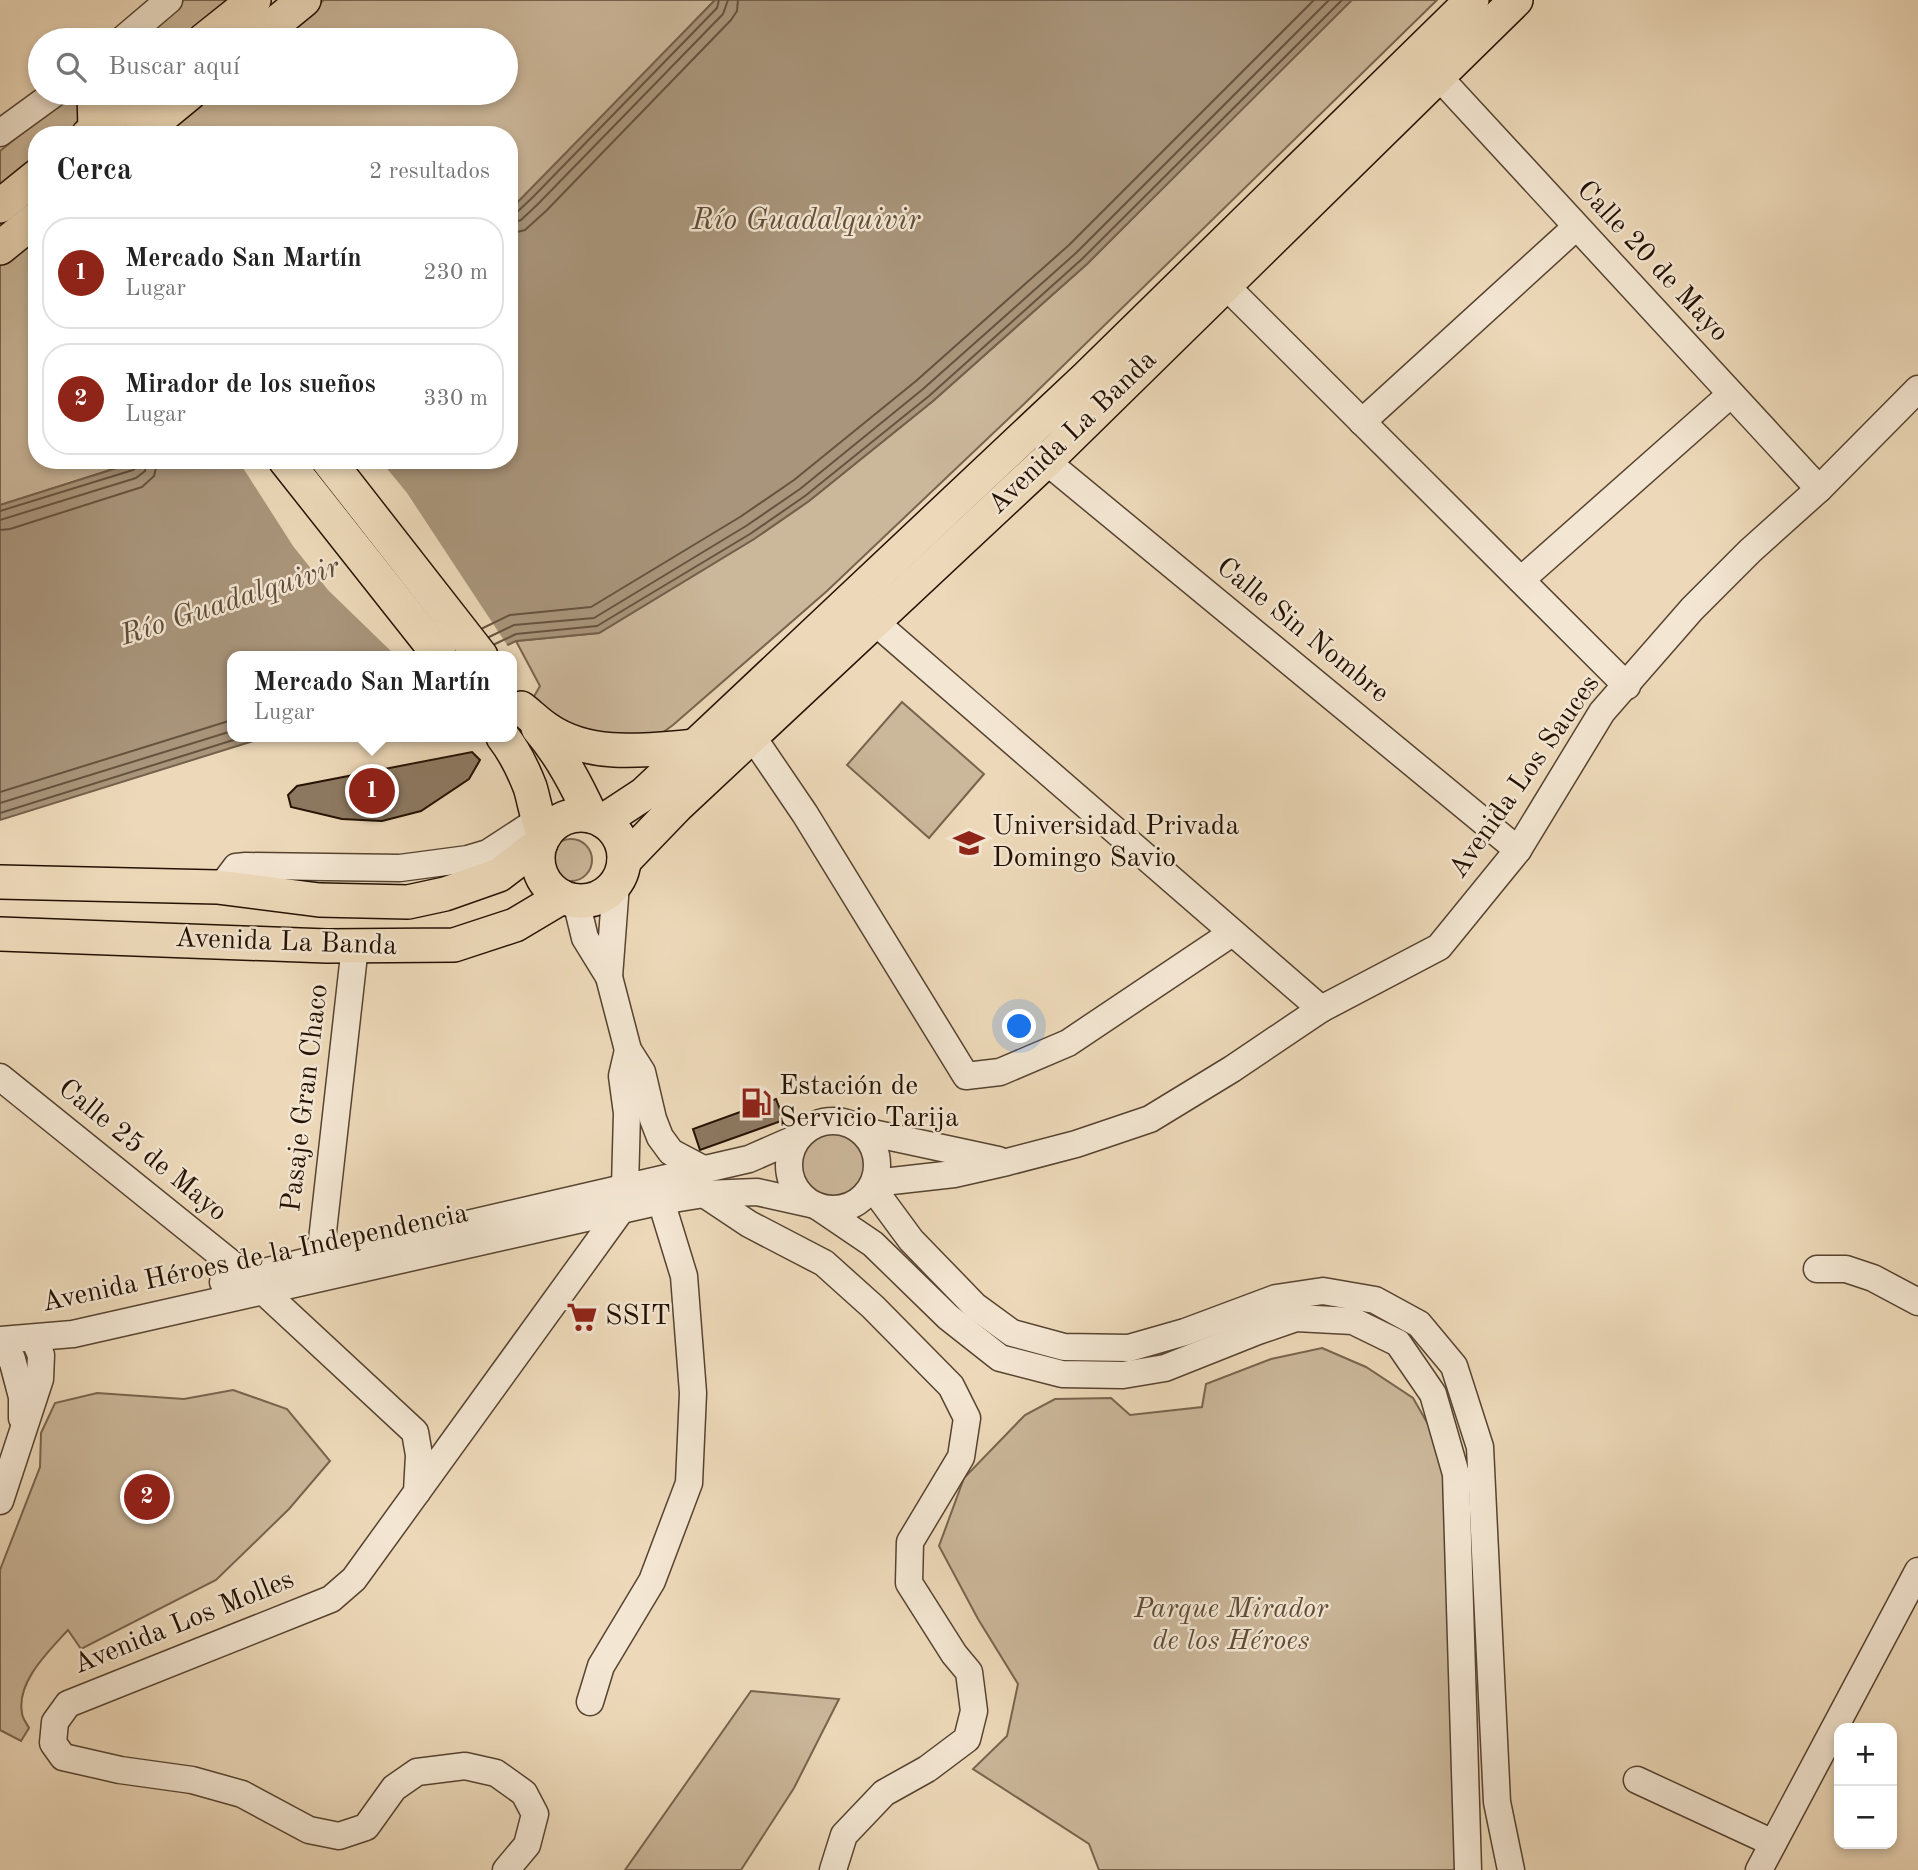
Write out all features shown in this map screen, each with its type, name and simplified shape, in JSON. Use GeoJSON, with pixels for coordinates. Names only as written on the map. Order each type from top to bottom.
{"type":"FeatureCollection","features":[{"type":"Feature","properties":{"kind":"main road"},"geometry":{"type":"LineString","coordinates":[[219,28],[254,0]]}},
{"type":"Feature","properties":{"kind":"main road"},"geometry":{"type":"LineString","coordinates":[[270,28],[304,0]]}},
{"type":"Feature","properties":{"kind":"main road","name":"Avenida La Banda"},"geometry":{"type":"LineString","coordinates":[[597,818],[636,802],[696,746],[1087,377],[1472,0]]}},
{"type":"Feature","properties":{"kind":"main road","name":"Avenida La Banda"},"geometry":{"type":"LineString","coordinates":[[620,873],[677,806],[1046,461],[1517,0]]}},
{"type":"Feature","properties":{"kind":"main road"},"geometry":{"type":"LineString","coordinates":[[94,105],[94,126]]}},
{"type":"Feature","properties":{"kind":"main road"},"geometry":{"type":"LineString","coordinates":[[102,126],[126,105]]}},
{"type":"Feature","properties":{"kind":"main road"},"geometry":{"type":"LineString","coordinates":[[150,126],[176,105]]}},
{"type":"Feature","properties":{"kind":"main road"},"geometry":{"type":"LineString","coordinates":[[176,126],[184,105]]}},
{"type":"Feature","properties":{"kind":"main road"},"geometry":{"type":"LineString","coordinates":[[0,206],[28,183]]}},
{"type":"Feature","properties":{"kind":"main road"},"geometry":{"type":"LineString","coordinates":[[14,245],[28,229]]}},
{"type":"Feature","properties":{"kind":"main road"},"geometry":{"type":"LineString","coordinates":[[292,469],[436,651]]}},
{"type":"Feature","properties":{"kind":"main road"},"geometry":{"type":"LineString","coordinates":[[335,469],[477,651]]}},
{"type":"Feature","properties":{"kind":"main road"},"geometry":{"type":"LineString","coordinates":[[517,702],[548,730],[571,742],[589,747],[635,751],[696,746]]}},
{"type":"Feature","properties":{"kind":"main road"},"geometry":{"type":"LineString","coordinates":[[507,742],[529,785],[537,813],[541,833],[539,868],[552,890],[569,899],[598,898],[620,873],[619,838],[597,818],[554,746],[517,702]]}},
{"type":"Feature","properties":{"kind":"main road"},"geometry":{"type":"LineString","coordinates":[[541,833],[562,819],[576,815],[597,818]]}},
{"type":"Feature","properties":{"kind":"main road","name":"Avenida La Banda"},"geometry":{"type":"LineString","coordinates":[[0,882],[221,887],[319,900],[408,902],[445,894],[499,875],[541,833]]}},
{"type":"Feature","properties":{"kind":"main road","name":"Avenida La Banda"},"geometry":{"type":"LineString","coordinates":[[0,934],[355,946],[454,946],[515,925],[569,899]]}},
{"type":"Feature","properties":{"kind":"street"},"geometry":{"type":"LineString","coordinates":[[136,28],[169,0]]}},
{"type":"Feature","properties":{"kind":"street","name":"Calle 20 de Mayo"},"geometry":{"type":"LineString","coordinates":[[1438,76],[1819,489]]}},
{"type":"Feature","properties":{"kind":"street"},"geometry":{"type":"LineString","coordinates":[[0,133],[38,105]]}},
{"type":"Feature","properties":{"kind":"street"},"geometry":{"type":"LineString","coordinates":[[1362,422],[1576,227]]}},
{"type":"Feature","properties":{"kind":"street"},"geometry":{"type":"LineString","coordinates":[[1225,285],[1627,686]]}},
{"type":"Feature","properties":{"kind":"street","name":"Avenida Los Sauces"},"geometry":{"type":"LineString","coordinates":[[873,1185],[954,1174],[1007,1162],[1076,1144],[1150,1119],[1233,1069],[1321,1009],[1439,947],[1518,850],[1602,712],[1692,609],[1750,551],[1819,489],[1918,389]]}},
{"type":"Feature","properties":{"kind":"street"},"geometry":{"type":"LineString","coordinates":[[1521,580],[1731,394]]}},
{"type":"Feature","properties":{"kind":"street","name":"Calle Sin Nombre"},"geometry":{"type":"LineString","coordinates":[[1046,461],[1518,850]]}},
{"type":"Feature","properties":{"kind":"street"},"geometry":{"type":"LineString","coordinates":[[876,622],[1321,1009]]}},
{"type":"Feature","properties":{"kind":"street"},"geometry":{"type":"LineString","coordinates":[[752,736],[805,814],[966,1076],[1000,1072],[1068,1043],[1232,933]]}},
{"type":"Feature","properties":{"kind":"street"},"geometry":{"type":"LineString","coordinates":[[609,977],[620,873]]}},
{"type":"Feature","properties":{"kind":"street"},"geometry":{"type":"LineString","coordinates":[[569,899],[585,938],[609,977],[628,1050],[642,1072],[660,1138],[671,1152],[749,1224],[824,1262],[951,1386],[967,1418],[961,1457],[910,1542],[909,1583],[954,1654],[969,1672],[974,1711],[967,1739],[927,1769],[884,1793],[844,1835],[833,1870]]}},
{"type":"Feature","properties":{"kind":"street","name":"Pasaje Gran Chaco"},"geometry":{"type":"LineString","coordinates":[[320,1258],[355,946]]}},
{"type":"Feature","properties":{"kind":"street"},"geometry":{"type":"LineString","coordinates":[[625,1203],[627,1113],[622,1076],[628,1050]]}},
{"type":"Feature","properties":{"kind":"street","name":"Calle 25 de Mayo"},"geometry":{"type":"LineString","coordinates":[[0,1077],[255,1283],[415,1432]]}},
{"type":"Feature","properties":{"kind":"street"},"geometry":{"type":"LineString","coordinates":[[836,1120],[863,1131],[872,1142],[877,1155],[877,1169],[873,1185],[862,1199],[848,1207],[832,1209],[814,1205],[800,1194],[792,1182],[790,1152],[807,1128],[836,1120]]}},
{"type":"Feature","properties":{"kind":"street","name":"Avenida Los Sauces"},"geometry":{"type":"LineString","coordinates":[[863,1131],[1007,1162]]}},
{"type":"Feature","properties":{"kind":"street","name":"Avenida Héroes de la Independencia"},"geometry":{"type":"LineString","coordinates":[[255,1283],[320,1258],[625,1203],[661,1201],[748,1159],[797,1139]]}},
{"type":"Feature","properties":{"kind":"street","name":"Avenida Héroes de la Independencia"},"geometry":{"type":"LineString","coordinates":[[34,1339],[71,1322],[625,1203],[705,1182],[814,1205],[873,1244],[948,1317],[1000,1358],[1062,1374],[1123,1375],[1165,1368],[1296,1318],[1353,1321],[1398,1343],[1433,1394],[1456,1474],[1468,1870]]}},
{"type":"Feature","properties":{"kind":"street"},"geometry":{"type":"LineString","coordinates":[[873,1185],[911,1240],[975,1306],[1012,1333],[1064,1347],[1129,1348],[1185,1332],[1276,1298],[1323,1291],[1376,1300],[1419,1324],[1454,1366],[1480,1447],[1497,1802],[1511,1870]]}},
{"type":"Feature","properties":{"kind":"street"},"geometry":{"type":"LineString","coordinates":[[590,1702],[601,1666],[652,1581],[689,1483],[694,1393],[684,1276],[661,1201]]}},
{"type":"Feature","properties":{"kind":"street","name":"Avenida Los Molles"},"geometry":{"type":"LineString","coordinates":[[506,1870],[527,1845],[535,1814],[524,1793],[496,1773],[465,1766],[417,1772],[394,1788],[366,1827],[339,1836],[309,1830],[242,1794],[192,1780],[120,1770],[63,1757],[53,1743],[55,1722],[68,1704],[331,1599],[354,1579],[625,1203]]}},
{"type":"Feature","properties":{"kind":"street"},"geometry":{"type":"LineString","coordinates":[[1817,1269],[1846,1269],[1873,1278],[1918,1302]]}},
{"type":"Feature","properties":{"kind":"street"},"geometry":{"type":"LineString","coordinates":[[0,1340],[34,1339],[41,1355],[40,1379],[0,1501]]}},
{"type":"Feature","properties":{"kind":"street"},"geometry":{"type":"LineString","coordinates":[[0,1350],[12,1359],[19,1384],[22,1397],[22,1433]]}},
{"type":"Feature","properties":{"kind":"street"},"geometry":{"type":"LineString","coordinates":[[415,1432],[433,1440],[457,1436]]}},
{"type":"Feature","properties":{"kind":"street"},"geometry":{"type":"LineString","coordinates":[[415,1432],[419,1455],[417,1493]]}},
{"type":"Feature","properties":{"kind":"street"},"geometry":{"type":"LineString","coordinates":[[1759,1870],[1918,1571]]}},
{"type":"Feature","properties":{"kind":"street"},"geometry":{"type":"LineString","coordinates":[[1637,1780],[1773,1843]]}},
{"type":"Feature","properties":{"kind":"green space"},"geometry":{"type":"Polygon","coordinates":[[[184,0],[242,0],[208,28],[150,28],[184,0]]]}},
{"type":"Feature","properties":{"kind":"green space"},"geometry":{"type":"Polygon","coordinates":[[[324,0],[715,0],[518,202],[518,126],[168,126],[193,105],[518,105],[518,28],[289,28],[324,0]]]}},
{"type":"Feature","properties":{"kind":"green space"},"geometry":{"type":"Polygon","coordinates":[[[1349,0],[1437,0],[1025,403],[827,591],[673,725],[658,736],[578,732],[532,700],[540,686],[516,641],[599,633],[754,539],[809,501],[933,401],[1087,264],[1349,0]]]}},
{"type":"Feature","properties":{"kind":"green space"},"geometry":{"type":"Polygon","coordinates":[[[56,105],[114,105],[89,126],[31,126],[56,105]]]}},
{"type":"Feature","properties":{"kind":"green space"},"geometry":{"type":"Polygon","coordinates":[[[28,128],[28,175],[0,195],[0,151],[28,128]]]}},
{"type":"Feature","properties":{"kind":"green space"},"geometry":{"type":"Polygon","coordinates":[[[28,240],[28,469],[114,469],[0,505],[0,263],[28,240]]]}},
{"type":"Feature","properties":{"kind":"green space"},"geometry":{"type":"Polygon","coordinates":[[[902,702],[984,774],[929,838],[847,765],[902,702]]]}},
{"type":"Feature","properties":{"kind":"green space"},"geometry":{"type":"Polygon","coordinates":[[[571,839],[586,845],[592,860],[586,875],[571,881],[556,875],[550,860],[556,845],[571,839]]]}},
{"type":"Feature","properties":{"kind":"green space"},"geometry":{"type":"Polygon","coordinates":[[[834,1130],[857,1140],[867,1163],[857,1186],[834,1196],[811,1186],[801,1163],[811,1140],[834,1130]]]}},
{"type":"Feature","properties":{"kind":"green space","name":"Parque Mirador de los Héroes"},"geometry":{"type":"Polygon","coordinates":[[[1322,1348],[1366,1367],[1413,1398],[1440,1445],[1450,1521],[1459,1870],[1099,1870],[1089,1844],[973,1769],[1007,1736],[1018,1684],[978,1619],[939,1546],[964,1478],[1025,1415],[1055,1399],[1111,1398],[1130,1415],[1202,1407],[1206,1384],[1271,1359],[1322,1348]]]}},
{"type":"Feature","properties":{"kind":"green space"},"geometry":{"type":"Polygon","coordinates":[[[233,1390],[287,1409],[330,1461],[289,1509],[216,1580],[81,1649],[68,1630],[36,1668],[24,1690],[21,1701],[22,1715],[29,1728],[21,1741],[0,1730],[0,1570],[40,1467],[41,1433],[55,1403],[97,1393],[184,1399],[233,1390]]]}},
{"type":"Feature","properties":{"kind":"green space"},"geometry":{"type":"Polygon","coordinates":[[[751,1691],[839,1699],[794,1788],[741,1870],[625,1870],[751,1691]]]}},
{"type":"Feature","properties":{"kind":"water","name":"Río Guadalquivir"},"geometry":{"type":"Polygon","coordinates":[[[715,0],[1352,0],[1087,264],[933,401],[809,501],[754,539],[599,633],[516,641],[495,651],[227,651],[227,742],[250,742],[0,820],[0,505],[114,469],[518,469],[518,202],[715,0]]]}},
{"type":"Feature","properties":{"kind":"pier"},"geometry":{"type":"Polygon","coordinates":[[[244,469],[387,469],[407,493],[509,648],[503,651],[391,651],[328,590],[293,546],[244,469]]]}},
{"type":"Feature","properties":{"kind":"building"},"geometry":{"type":"Polygon","coordinates":[[[472,752],[480,760],[469,779],[421,811],[382,821],[342,819],[291,807],[288,795],[297,786],[472,752]]]}},
{"type":"Feature","properties":{"kind":"building"},"geometry":{"type":"Polygon","coordinates":[[[776,1099],[784,1120],[700,1150],[693,1129],[776,1099]]]}},
{"type":"Feature","properties":{"kind":"place","name":"Mercado San Martín"},"geometry":{"type":"Point","coordinates":[372,791]}},
{"type":"Feature","properties":{"kind":"place","name":"Universidad Privada Domingo Savio"},"geometry":{"type":"Point","coordinates":[969,843]}},
{"type":"Feature","properties":{"kind":"place","name":"Estación de Servicio Tarija"},"geometry":{"type":"Point","coordinates":[756,1103]}},
{"type":"Feature","properties":{"kind":"place","name":"SSIT"},"geometry":{"type":"Point","coordinates":[582,1317]}},
{"type":"Feature","properties":{"kind":"place","name":"Mirador de los sueños"},"geometry":{"type":"Point","coordinates":[147,1497]}}]}
